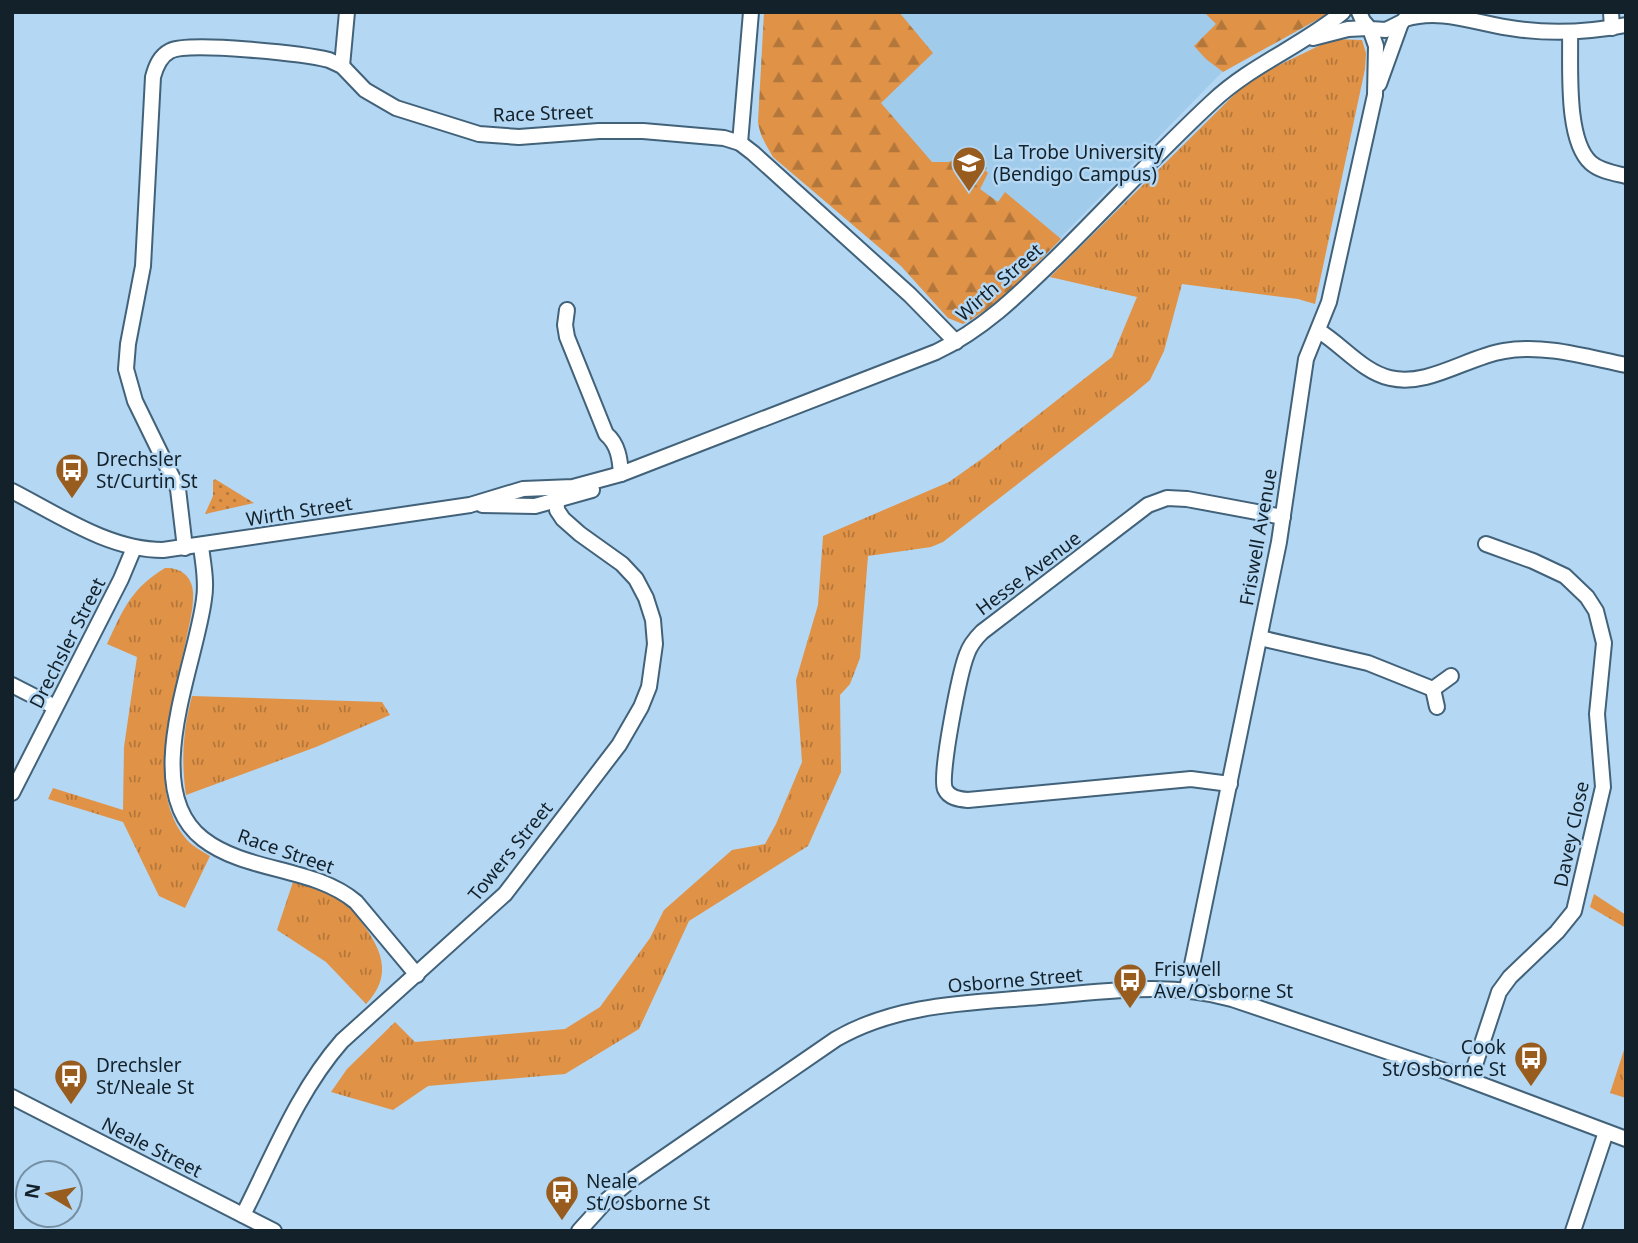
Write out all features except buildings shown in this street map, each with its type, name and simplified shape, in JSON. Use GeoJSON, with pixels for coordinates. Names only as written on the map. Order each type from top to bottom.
{"type":"FeatureCollection","features":[{"type":"Feature","properties":{"kind":"street"},"geometry":{"type":"LineString","coordinates":[[342,66],[347,12]]}},
{"type":"Feature","properties":{"kind":"street"},"geometry":{"type":"LineString","coordinates":[[751,12],[740,143],[910,295],[956,342]]}},
{"type":"Feature","properties":{"kind":"street","name":"Wirth Street"},"geometry":{"type":"LineString","coordinates":[[134,548],[147,550],[201,546],[298,529],[470,505],[523,489],[556,495],[621,474],[956,342],[997,313],[1034,280],[1226,89],[1343,12]]}},
{"type":"Feature","properties":{"kind":"street","name":"Friswell Avenue"},"geometry":{"type":"LineString","coordinates":[[1359,12],[1376,46],[1375,95]]}},
{"type":"Feature","properties":{"kind":"street"},"geometry":{"type":"LineString","coordinates":[[1611,12],[1619,26]]}},
{"type":"Feature","properties":{"kind":"street","name":"Wirth Street"},"geometry":{"type":"LineString","coordinates":[[1305,39],[1348,29],[1386,30],[1405,18],[1416,15],[1442,14],[1516,29],[1570,32],[1619,26]]}},
{"type":"Feature","properties":{"kind":"street","name":"Friswell Avenue"},"geometry":{"type":"LineString","coordinates":[[1187,989],[1283,517],[1306,359],[1319,331],[1342,251],[1375,95],[1405,18]]}},
{"type":"Feature","properties":{"kind":"street"},"geometry":{"type":"LineString","coordinates":[[1570,32],[1574,122],[1582,153],[1602,170],[1626,176]]}},
{"type":"Feature","properties":{"kind":"street","name":"Race Street"},"geometry":{"type":"LineString","coordinates":[[186,548],[178,489],[135,401],[126,369],[143,266],[146,175],[156,66],[169,51],[194,46],[329,60],[342,66],[365,90],[396,108],[480,134],[519,137],[599,131],[643,131],[714,137],[740,143]]}},
{"type":"Feature","properties":{"kind":"street"},"geometry":{"type":"LineString","coordinates":[[567,310],[567,337],[606,434],[612,439],[620,458],[621,474]]}},
{"type":"Feature","properties":{"kind":"street"},"geometry":{"type":"LineString","coordinates":[[1319,331],[1371,371],[1398,380],[1415,379],[1486,355],[1526,348],[1626,365]]}},
{"type":"Feature","properties":{"kind":"street"},"geometry":{"type":"LineString","coordinates":[[12,491],[86,528],[134,548]]}},
{"type":"Feature","properties":{"kind":"street","name":"Towers Street"},"geometry":{"type":"LineString","coordinates":[[251,1222],[299,1105],[326,1060],[342,1041],[491,908],[515,882],[637,716],[649,687],[655,644],[653,620],[646,598],[636,579],[622,564],[563,519],[557,510],[556,495]]}},
{"type":"Feature","properties":{"kind":"street","name":"Hesse Avenue"},"geometry":{"type":"LineString","coordinates":[[1230,784],[1191,779],[968,800],[950,796],[945,789],[943,769],[964,667],[973,642],[982,632],[1148,505],[1167,498],[1187,499],[1283,517]]}},
{"type":"Feature","properties":{"kind":"street","name":"Davey Close"},"geometry":{"type":"LineString","coordinates":[[1469,1080],[1499,992],[1510,977],[1557,932],[1574,911],[1603,787],[1597,714],[1604,643],[1596,611],[1587,597],[1564,576],[1533,561],[1486,544]]}},
{"type":"Feature","properties":{"kind":"street","name":"Race Street"},"geometry":{"type":"LineString","coordinates":[[201,546],[205,578],[204,601],[174,746],[174,785],[180,811],[196,833],[221,849],[326,884],[346,894],[356,902],[417,975]]}},
{"type":"Feature","properties":{"kind":"street","name":"Drechsler Street"},"geometry":{"type":"LineString","coordinates":[[12,793],[121,579],[134,548]]}},
{"type":"Feature","properties":{"kind":"street"},"geometry":{"type":"LineString","coordinates":[[1260,638],[1368,663],[1433,689]]}},
{"type":"Feature","properties":{"kind":"street"},"geometry":{"type":"LineString","coordinates":[[1433,689],[1451,676]]}},
{"type":"Feature","properties":{"kind":"street"},"geometry":{"type":"LineString","coordinates":[[12,685],[55,707]]}},
{"type":"Feature","properties":{"kind":"street"},"geometry":{"type":"LineString","coordinates":[[1433,689],[1437,708]]}},
{"type":"Feature","properties":{"kind":"street","name":"Osborne Street"},"geometry":{"type":"LineString","coordinates":[[579,1231],[607,1200],[631,1180],[821,1048],[869,1023],[905,1012],[955,1004],[1129,990],[1187,989],[1232,999],[1469,1080],[1626,1139]]}},
{"type":"Feature","properties":{"kind":"street","name":"Neale Street"},"geometry":{"type":"LineString","coordinates":[[12,1097],[251,1222],[274,1231]]}},
{"type":"Feature","properties":{"kind":"street"},"geometry":{"type":"LineString","coordinates":[[1573,1231],[1606,1132]]}},
{"type":"Feature","properties":{"kind":"shaded area","name":"La Trobe University (Bendigo Campus)"},"geometry":{"type":"Polygon","coordinates":[[[793,12],[1331,12],[1226,68],[1004,295],[963,324],[948,318],[885,252],[793,12]]]}},
{"type":"Feature","properties":{"kind":"green space"},"geometry":{"type":"Polygon","coordinates":[[[764,12],[899,12],[933,53],[881,103],[932,162],[949,162],[968,152],[987,168],[985,170],[988,173],[980,189],[998,202],[1005,192],[1061,239],[990,307],[963,324],[948,318],[901,266],[773,157],[758,122],[764,12]]]}},
{"type":"Feature","properties":{"kind":"green space"},"geometry":{"type":"Polygon","coordinates":[[[1204,12],[1331,12],[1223,72],[1194,46],[1216,24],[1204,12]]]}},
{"type":"Feature","properties":{"kind":"green space"},"geometry":{"type":"Polygon","coordinates":[[[1333,39],[1362,40],[1366,53],[1365,69],[1315,304],[1298,299],[1182,284],[1164,351],[1150,380],[943,542],[931,547],[868,556],[860,658],[850,684],[840,695],[841,772],[808,846],[689,921],[639,1029],[565,1074],[428,1086],[393,1110],[331,1092],[347,1069],[395,1022],[415,1042],[565,1029],[600,1007],[650,938],[664,910],[732,850],[765,844],[802,762],[796,680],[818,605],[823,536],[949,482],[1112,357],[1137,297],[1050,277],[1243,86],[1269,70],[1333,39]]]}},
{"type":"Feature","properties":{"kind":"green space"},"geometry":{"type":"Polygon","coordinates":[[[215,479],[254,503],[205,514],[213,496],[215,479]]]}},
{"type":"Feature","properties":{"kind":"green space"},"geometry":{"type":"Polygon","coordinates":[[[165,568],[180,571],[188,577],[193,599],[169,719],[165,773],[167,798],[175,821],[188,841],[210,856],[185,908],[159,896],[123,822],[48,799],[53,788],[123,810],[124,747],[137,657],[107,644],[129,601],[144,584],[165,568]]]}},
{"type":"Feature","properties":{"kind":"green space"},"geometry":{"type":"Polygon","coordinates":[[[192,696],[382,702],[390,715],[316,747],[186,795],[184,745],[192,696]]]}},
{"type":"Feature","properties":{"kind":"green space"},"geometry":{"type":"Polygon","coordinates":[[[293,882],[328,893],[343,902],[372,937],[380,956],[382,975],[379,985],[366,1004],[326,962],[277,930],[293,882]]]}},
{"type":"Feature","properties":{"kind":"green space"},"geometry":{"type":"Polygon","coordinates":[[[1594,894],[1626,915],[1626,928],[1590,907],[1594,894]]]}},
{"type":"Feature","properties":{"kind":"green space"},"geometry":{"type":"Polygon","coordinates":[[[1626,1044],[1626,1098],[1610,1093],[1626,1044]]]}},
{"type":"Feature","properties":{"kind":"place","name":"La Trobe University (Bendigo Campus)"},"geometry":{"type":"Point","coordinates":[969,193]}},
{"type":"Feature","properties":{"kind":"place","name":"Drechsler St/Curtin St"},"geometry":{"type":"Point","coordinates":[72,500]}},
{"type":"Feature","properties":{"kind":"place","name":"Friswell Ave/Osborne St"},"geometry":{"type":"Point","coordinates":[1130,1010]}},
{"type":"Feature","properties":{"kind":"place","name":"Cook St/Osborne St"},"geometry":{"type":"Point","coordinates":[1531,1088]}},
{"type":"Feature","properties":{"kind":"place","name":"Drechsler St/Neale St"},"geometry":{"type":"Point","coordinates":[71,1106]}},
{"type":"Feature","properties":{"kind":"place","name":"Neale St/Osborne St"},"geometry":{"type":"Point","coordinates":[562,1222]}}]}
